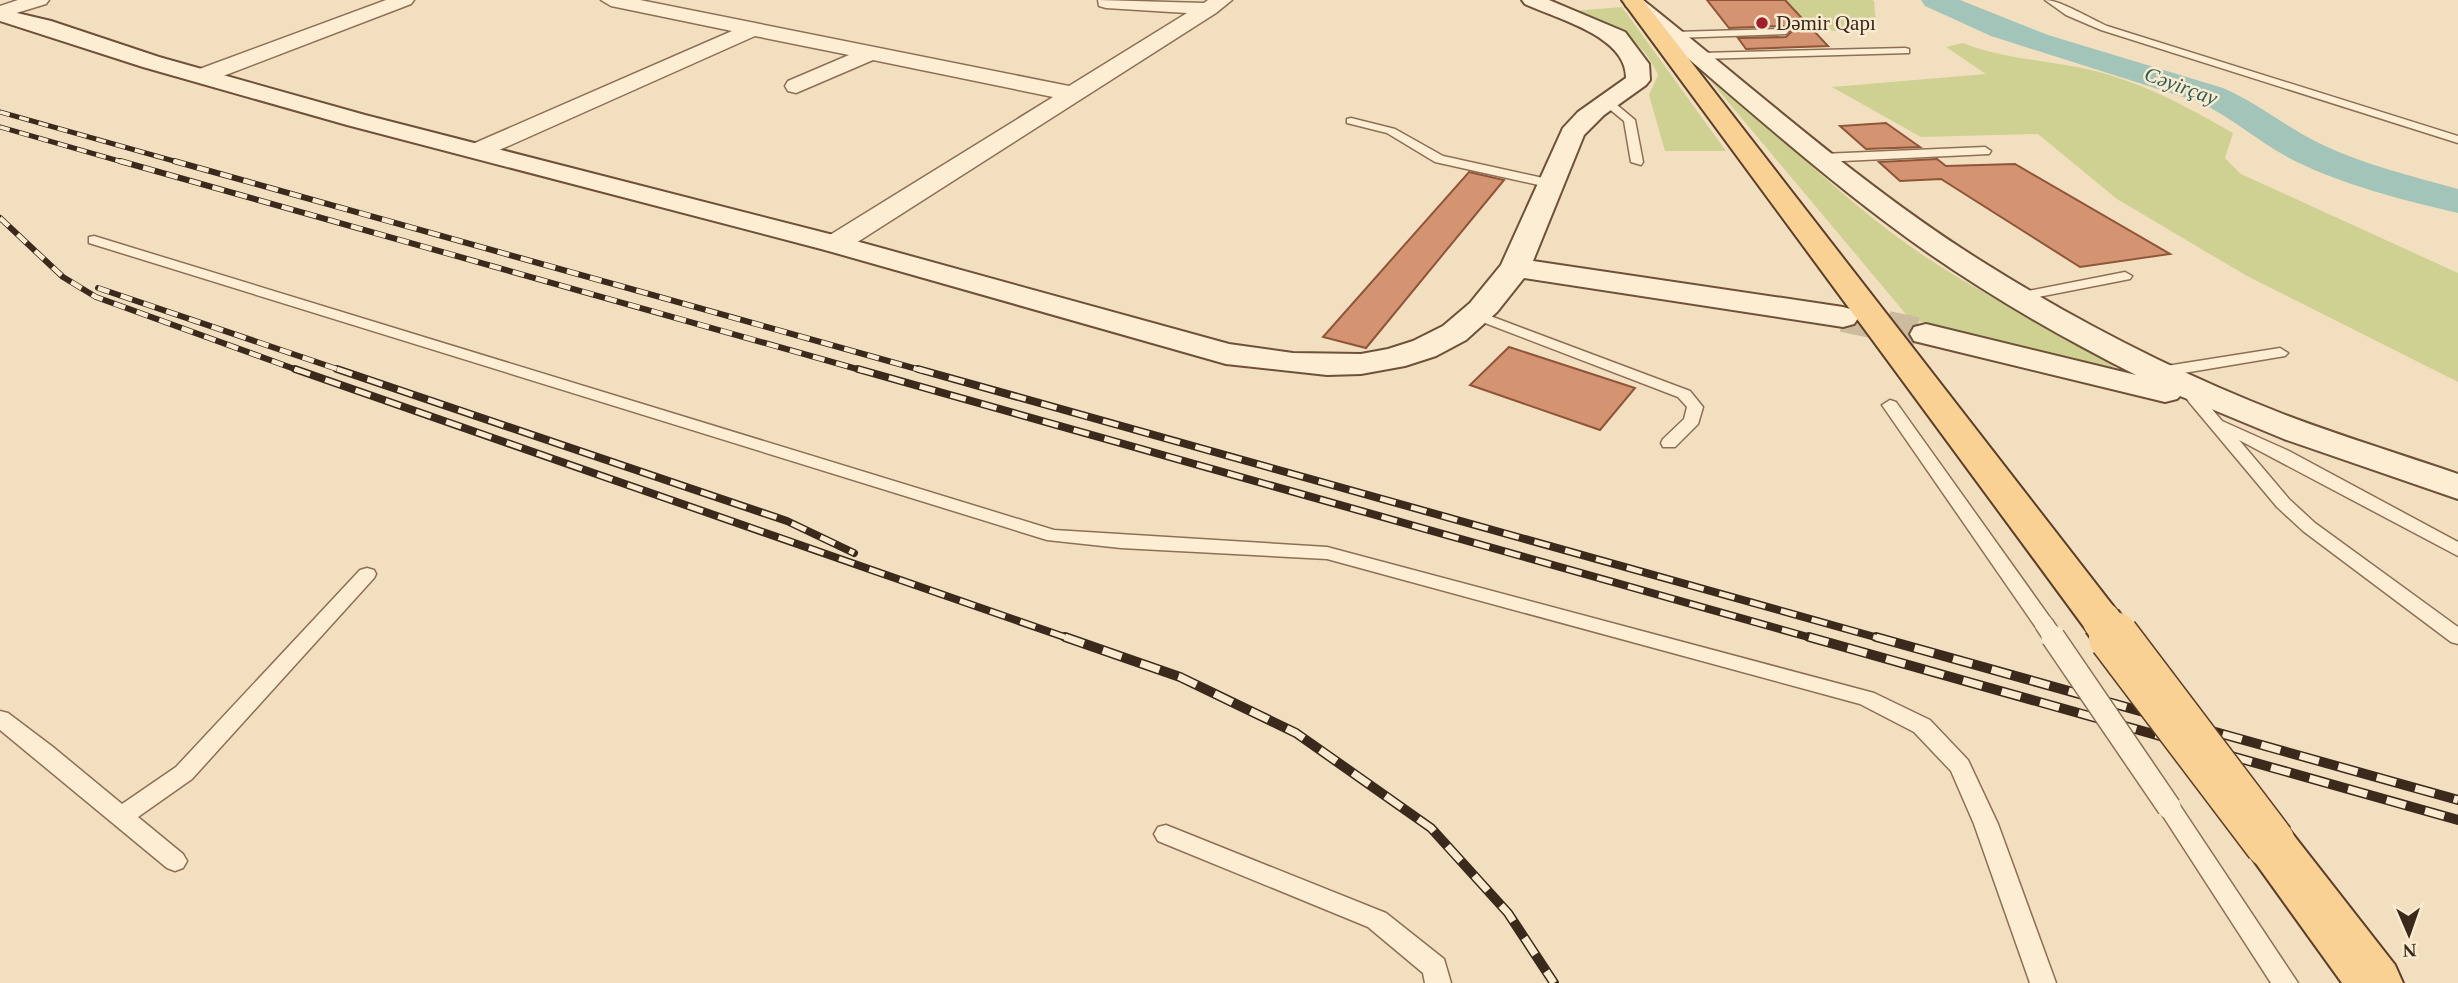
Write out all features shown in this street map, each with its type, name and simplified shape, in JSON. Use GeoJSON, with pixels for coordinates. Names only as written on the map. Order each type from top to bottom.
{"type":"FeatureCollection","features":[{"type":"Feature","properties":{"kind":"main road"},"geometry":{"type":"LineString","coordinates":[[0,14],[202,76],[835,244],[1226,354],[1286,364],[1336,367],[1388,361],[1419,353],[1458,331],[1477,315],[1496,295],[1515,268],[1571,134],[1606,101],[1638,80],[1638,64],[1625,45],[1602,29],[1532,0]]}},
{"type":"Feature","properties":{"kind":"main road"},"geometry":{"type":"LineString","coordinates":[[1634,1],[1822,158],[1938,246],[2018,297],[2160,372],[2218,411]]}},
{"type":"Feature","properties":{"kind":"main road"},"geometry":{"type":"LineString","coordinates":[[1634,1],[2375,983]]}},
{"type":"Feature","properties":{"kind":"main road"},"geometry":{"type":"LineString","coordinates":[[1515,268],[1700,293],[1843,317]]}},
{"type":"Feature","properties":{"kind":"main road"},"geometry":{"type":"LineString","coordinates":[[1926,334],[2218,411],[2458,486]]}},
{"type":"Feature","properties":{"kind":"street"},"geometry":{"type":"LineString","coordinates":[[0,14],[39,0]]}},
{"type":"Feature","properties":{"kind":"street"},"geometry":{"type":"LineString","coordinates":[[202,76],[404,0]]}},
{"type":"Feature","properties":{"kind":"street"},"geometry":{"type":"LineString","coordinates":[[611,0],[1073,94]]}},
{"type":"Feature","properties":{"kind":"street"},"geometry":{"type":"LineString","coordinates":[[667,12],[693,0]]}},
{"type":"Feature","properties":{"kind":"street"},"geometry":{"type":"LineString","coordinates":[[1106,2],[1215,4]]}},
{"type":"Feature","properties":{"kind":"street"},"geometry":{"type":"LineString","coordinates":[[835,244],[1215,4]]}},
{"type":"Feature","properties":{"kind":"street"},"geometry":{"type":"LineString","coordinates":[[478,151],[753,29]]}},
{"type":"Feature","properties":{"kind":"street"},"geometry":{"type":"LineString","coordinates":[[796,86],[871,53]]}},
{"type":"Feature","properties":{"kind":"lane"},"geometry":{"type":"LineString","coordinates":[[2050,0],[2069,13],[2104,28],[2458,140]]}},
{"type":"Feature","properties":{"kind":"lane"},"geometry":{"type":"LineString","coordinates":[[1675,35],[1783,32]]}},
{"type":"Feature","properties":{"kind":"lane"},"geometry":{"type":"LineString","coordinates":[[1699,56],[1905,51]]}},
{"type":"Feature","properties":{"kind":"lane"},"geometry":{"type":"LineString","coordinates":[[1606,101],[1629,120],[1637,162]]}},
{"type":"Feature","properties":{"kind":"lane"},"geometry":{"type":"LineString","coordinates":[[1351,121],[1391,131],[1439,159],[1552,184]]}},
{"type":"Feature","properties":{"kind":"lane"},"geometry":{"type":"LineString","coordinates":[[1822,158],[1985,151]]}},
{"type":"Feature","properties":{"kind":"lane"},"geometry":{"type":"LineString","coordinates":[[94,240],[1042,533],[1091,541],[1293,549],[1327,553],[1867,698],[1922,726],[1960,766],[1986,824],[2043,983]]}},
{"type":"Feature","properties":{"kind":"lane"},"geometry":{"type":"LineString","coordinates":[[2018,297],[2125,276]]}},
{"type":"Feature","properties":{"kind":"lane"},"geometry":{"type":"LineString","coordinates":[[1477,315],[1684,394],[1695,407],[1692,421],[1669,443]]}},
{"type":"Feature","properties":{"kind":"lane"},"geometry":{"type":"LineString","coordinates":[[2160,372],[2280,353]]}},
{"type":"Feature","properties":{"kind":"lane"},"geometry":{"type":"LineString","coordinates":[[1890,405],[2044,624],[2285,983]]}},
{"type":"Feature","properties":{"kind":"lane"},"geometry":{"type":"LineString","coordinates":[[2218,411],[2283,455],[2458,550]]}},
{"type":"Feature","properties":{"kind":"lane"},"geometry":{"type":"LineString","coordinates":[[2218,411],[2266,485],[2309,527],[2458,637]]}},
{"type":"Feature","properties":{"kind":"lane"},"geometry":{"type":"LineString","coordinates":[[119,818],[184,773],[367,574]]}},
{"type":"Feature","properties":{"kind":"lane"},"geometry":{"type":"LineString","coordinates":[[0,719],[22,734],[119,818],[175,861]]}},
{"type":"Feature","properties":{"kind":"lane"},"geometry":{"type":"LineString","coordinates":[[1166,834],[1377,920],[1435,967],[1438,983]]}},
{"type":"Feature","properties":{"kind":"green space"},"geometry":{"type":"Polygon","coordinates":[[[1785,0],[1872,0],[1876,23],[1848,30],[1826,29],[1807,20],[1785,0]]]}},
{"type":"Feature","properties":{"kind":"green space"},"geometry":{"type":"Polygon","coordinates":[[[1622,7],[1726,151],[1665,151],[1649,95],[1658,75],[1651,61],[1634,41],[1624,34],[1574,11],[1622,7]]]}},
{"type":"Feature","properties":{"kind":"green space"},"geometry":{"type":"Polygon","coordinates":[[[1963,43],[1995,53],[2079,67],[2114,76],[2167,97],[2233,133],[2225,158],[2241,174],[2458,273],[2458,382],[2247,276],[2117,199],[2038,134],[1921,137],[1832,87],[1986,74],[1946,47],[1963,43]]]}},
{"type":"Feature","properties":{"kind":"green space"},"geometry":{"type":"Polygon","coordinates":[[[1703,72],[1854,203],[1907,244],[1985,293],[2122,365],[2105,368],[1910,319],[1703,72]]]}},
{"type":"Feature","properties":{"kind":"building"},"geometry":{"type":"Polygon","coordinates":[[[1707,0],[1785,0],[1828,46],[1746,49],[1738,38],[1786,37],[1791,32],[1783,26],[1729,28],[1707,0]]]}},
{"type":"Feature","properties":{"kind":"building"},"geometry":{"type":"Polygon","coordinates":[[[1886,123],[1920,147],[1866,149],[1840,126],[1886,123]]]}},
{"type":"Feature","properties":{"kind":"building"},"geometry":{"type":"Polygon","coordinates":[[[1937,159],[1946,166],[2015,164],[2170,254],[2080,267],[1941,179],[1900,181],[1879,162],[1937,159]]]}},
{"type":"Feature","properties":{"kind":"building"},"geometry":{"type":"Polygon","coordinates":[[[1469,172],[1504,180],[1366,348],[1323,337],[1469,172]]]}},
{"type":"Feature","properties":{"kind":"building"},"geometry":{"type":"Polygon","coordinates":[[[1509,347],[1635,388],[1600,430],[1470,385],[1509,347]]]}},
{"type":"Feature","properties":{"kind":"waterway","name":"Cəyirçay"},"geometry":{"type":"LineString","coordinates":[[1936,0],[2002,30],[2211,95],[2325,160],[2381,180],[2458,201]]}},
{"type":"Feature","properties":{"kind":"tunnel"},"geometry":{"type":"LineString","coordinates":[[1843,317],[1926,334]]}},
{"type":"Feature","properties":{"kind":"railway"},"geometry":{"type":"LineString","coordinates":[[0,112],[181,163]]}},
{"type":"Feature","properties":{"kind":"railway"},"geometry":{"type":"LineString","coordinates":[[0,127],[126,163]]}},
{"type":"Feature","properties":{"kind":"railway"},"geometry":{"type":"LineString","coordinates":[[120,161],[864,371]]}},
{"type":"Feature","properties":{"kind":"railway"},"geometry":{"type":"LineString","coordinates":[[174,161],[924,371]]}},
{"type":"Feature","properties":{"kind":"railway"},"geometry":{"type":"LineString","coordinates":[[0,218],[63,277],[96,297],[300,371]]}},
{"type":"Feature","properties":{"kind":"railway"},"geometry":{"type":"LineString","coordinates":[[98,288],[343,371]]}},
{"type":"Feature","properties":{"kind":"railway"},"geometry":{"type":"LineString","coordinates":[[295,369],[1070,639]]}},
{"type":"Feature","properties":{"kind":"railway"},"geometry":{"type":"LineString","coordinates":[[337,369],[787,521],[854,553]]}},
{"type":"Feature","properties":{"kind":"railway"},"geometry":{"type":"LineString","coordinates":[[858,369],[1815,639]]}},
{"type":"Feature","properties":{"kind":"railway"},"geometry":{"type":"LineString","coordinates":[[918,369],[1882,639]]}},
{"type":"Feature","properties":{"kind":"railway"},"geometry":{"type":"LineString","coordinates":[[1065,637],[1180,677],[1296,733],[1431,828],[1508,913],[1554,983]]}},
{"type":"Feature","properties":{"kind":"railway"},"geometry":{"type":"LineString","coordinates":[[1809,637],[2458,820]]}},
{"type":"Feature","properties":{"kind":"railway"},"geometry":{"type":"LineString","coordinates":[[1876,637],[2458,800]]}},
{"type":"Feature","properties":{"kind":"place","name":"Dəmir Qapı"},"geometry":{"type":"Point","coordinates":[1762,23]}}]}
